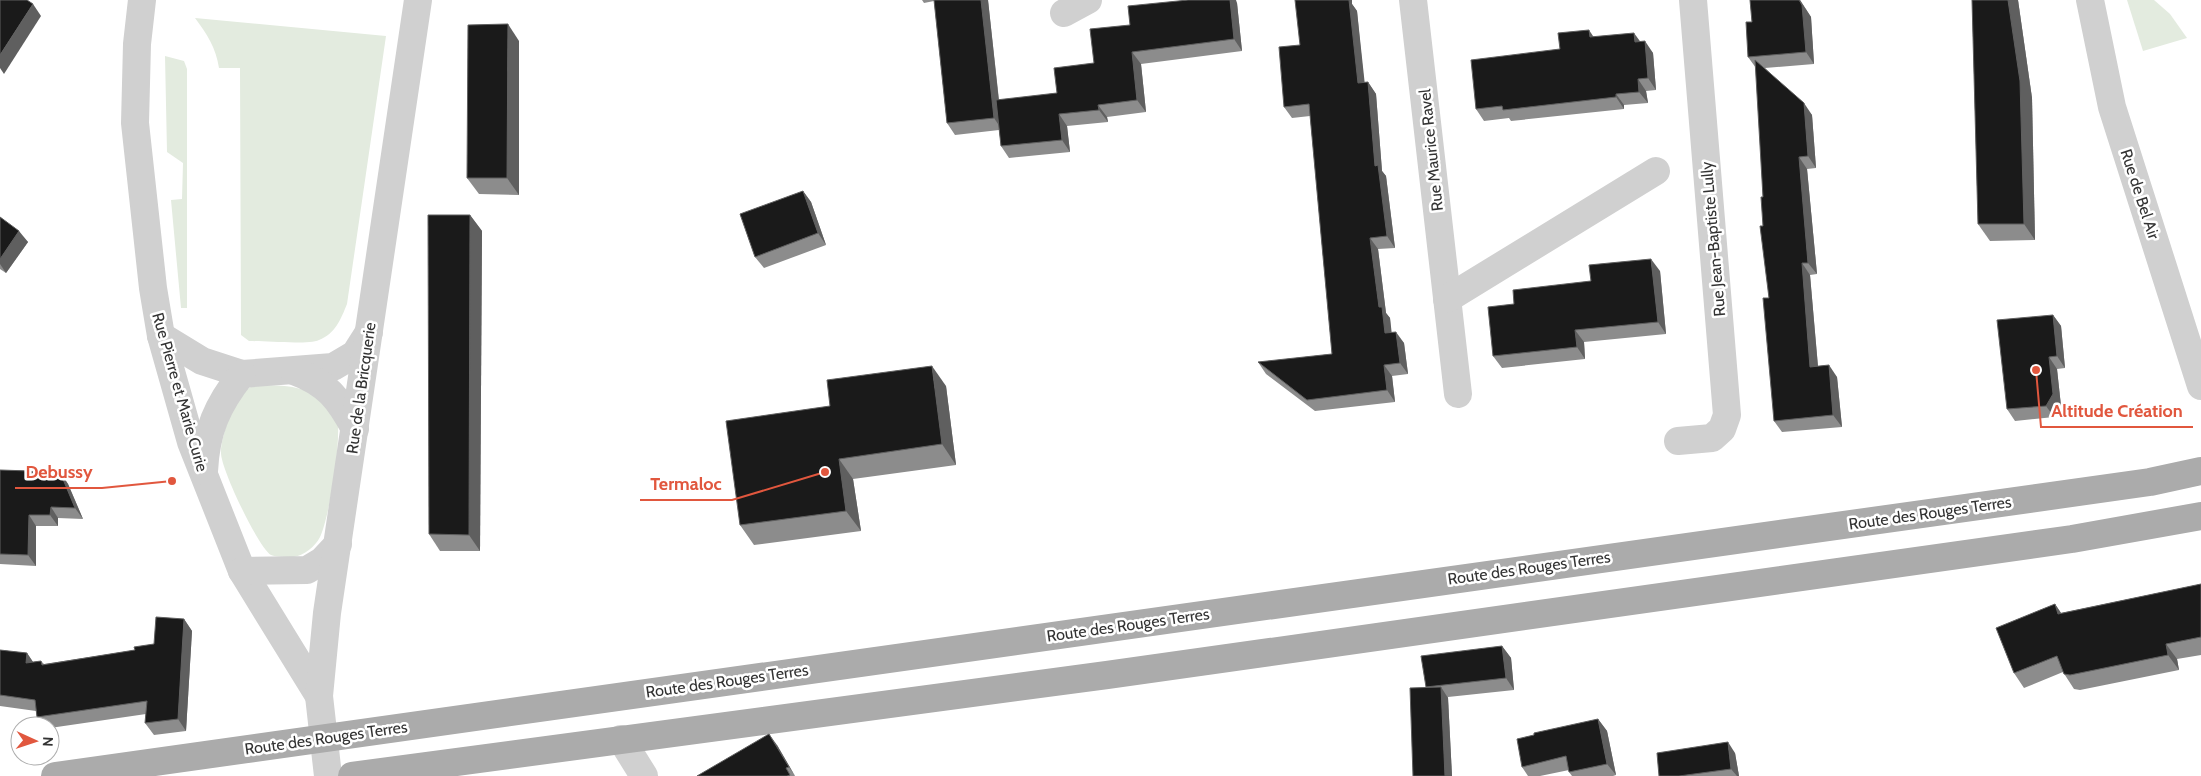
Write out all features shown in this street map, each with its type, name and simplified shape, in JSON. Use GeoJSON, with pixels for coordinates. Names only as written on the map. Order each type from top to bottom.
{"type":"FeatureCollection","features":[{"type":"Feature","properties":{"kind":"main road","name":"Route des Rouges Terres"},"geometry":{"type":"LineString","coordinates":[[55,776],[2150,482],[2201,471]]}},
{"type":"Feature","properties":{"kind":"main road"},"geometry":{"type":"LineString","coordinates":[[352,776],[1107,675],[2072,539],[2201,516]]}},
{"type":"Feature","properties":{"kind":"street","name":"Rue Pierre et Marie Curie"},"geometry":{"type":"LineString","coordinates":[[142,0],[137,44],[135,123],[153,288],[161,336],[191,442],[242,571],[319,696]]}},
{"type":"Feature","properties":{"kind":"street","name":"Rue de la Bricquerie"},"geometry":{"type":"LineString","coordinates":[[328,776],[319,696],[327,613],[418,0]]}},
{"type":"Feature","properties":{"kind":"street"},"geometry":{"type":"LineString","coordinates":[[1064,13],[1088,0]]}},
{"type":"Feature","properties":{"kind":"street","name":"Rue Maurice Ravel"},"geometry":{"type":"LineString","coordinates":[[1413,0],[1458,394]]}},
{"type":"Feature","properties":{"kind":"street","name":"Rue Jean-Baptiste Lully"},"geometry":{"type":"LineString","coordinates":[[1678,442],[1712,438],[1722,429],[1728,415],[1693,0]]}},
{"type":"Feature","properties":{"kind":"street","name":"Rue de Bel Air"},"geometry":{"type":"LineString","coordinates":[[2090,0],[2112,108],[2201,386]]}},
{"type":"Feature","properties":{"kind":"street"},"geometry":{"type":"LineString","coordinates":[[1447,299],[1656,171]]}},
{"type":"Feature","properties":{"kind":"street"},"geometry":{"type":"LineString","coordinates":[[161,336],[202,361],[242,374],[271,370],[294,371],[333,367],[355,354],[369,332]]}},
{"type":"Feature","properties":{"kind":"street"},"geometry":{"type":"LineString","coordinates":[[294,371],[313,378],[328,389],[342,404],[355,429]]}},
{"type":"Feature","properties":{"kind":"street"},"geometry":{"type":"LineString","coordinates":[[203,474],[206,443],[213,419],[227,392],[242,374]]}},
{"type":"Feature","properties":{"kind":"street"},"geometry":{"type":"LineString","coordinates":[[242,571],[307,570],[322,561],[338,544]]}},
{"type":"Feature","properties":{"kind":"street"},"geometry":{"type":"LineString","coordinates":[[621,739],[644,776]]}},
{"type":"Feature","properties":{"kind":"shaded area"},"geometry":{"type":"Polygon","coordinates":[[[2127,0],[2154,0],[2170,14],[2187,38],[2143,51],[2127,0]]]}},
{"type":"Feature","properties":{"kind":"shaded area"},"geometry":{"type":"Polygon","coordinates":[[[195,18],[386,36],[347,304],[333,330],[319,340],[296,343],[249,341],[241,335],[240,68],[219,68],[216,54],[210,41],[195,18]]]}},
{"type":"Feature","properties":{"kind":"shaded area"},"geometry":{"type":"Polygon","coordinates":[[[165,56],[184,61],[187,69],[187,308],[181,308],[171,200],[182,199],[183,163],[167,152],[165,56]]]}},
{"type":"Feature","properties":{"kind":"shaded area"},"geometry":{"type":"Polygon","coordinates":[[[254,385],[287,386],[308,391],[327,402],[335,410],[338,419],[335,473],[324,527],[318,541],[309,550],[294,557],[273,556],[265,549],[241,507],[223,462],[221,453],[222,441],[233,407],[240,394],[254,385]]]}},
{"type":"Feature","properties":{"kind":"building"},"geometry":{"type":"Polygon","coordinates":[[[0,0],[27,0],[33,4],[0,55],[0,0]]]}},
{"type":"Feature","properties":{"kind":"building"},"geometry":{"type":"Polygon","coordinates":[[[934,0],[981,0],[994,118],[947,123],[934,0]]]}},
{"type":"Feature","properties":{"kind":"building"},"geometry":{"type":"Polygon","coordinates":[[[1188,0],[1230,0],[1234,39],[1132,52],[1137,100],[1098,105],[1099,110],[1059,114],[1062,140],[1001,146],[996,100],[1057,93],[1054,68],[1094,63],[1090,29],[1130,25],[1128,6],[1188,0]]]}},
{"type":"Feature","properties":{"kind":"building"},"geometry":{"type":"Polygon","coordinates":[[[1295,0],[1349,0],[1358,83],[1368,82],[1375,166],[1378,165],[1387,236],[1370,238],[1379,307],[1382,307],[1385,333],[1396,332],[1400,363],[1384,365],[1387,390],[1307,400],[1258,362],[1332,354],[1309,104],[1284,107],[1279,47],[1300,45],[1295,0]]]}},
{"type":"Feature","properties":{"kind":"building"},"geometry":{"type":"Polygon","coordinates":[[[1750,0],[1799,0],[1802,5],[1806,52],[1748,57],[1746,22],[1752,22],[1750,0]]]}},
{"type":"Feature","properties":{"kind":"building"},"geometry":{"type":"Polygon","coordinates":[[[1972,0],[2008,0],[2020,81],[2024,224],[1978,224],[1972,0]]]}},
{"type":"Feature","properties":{"kind":"building"},"geometry":{"type":"Polygon","coordinates":[[[508,24],[507,178],[467,178],[468,25],[508,24]]]}},
{"type":"Feature","properties":{"kind":"building"},"geometry":{"type":"Polygon","coordinates":[[[1589,30],[1590,37],[1634,33],[1635,42],[1645,41],[1648,78],[1638,79],[1639,92],[1616,94],[1616,97],[1503,110],[1502,106],[1476,109],[1471,60],[1560,49],[1558,33],[1589,30]]]}},
{"type":"Feature","properties":{"kind":"building"},"geometry":{"type":"Polygon","coordinates":[[[1755,60],[1804,103],[1808,156],[1799,157],[1808,263],[1802,263],[1810,367],[1829,365],[1833,415],[1774,421],[1763,298],[1769,298],[1760,226],[1763,226],[1761,197],[1763,197],[1755,60]]]}},
{"type":"Feature","properties":{"kind":"building"},"geometry":{"type":"Polygon","coordinates":[[[803,191],[818,233],[755,257],[740,214],[803,191]]]}},
{"type":"Feature","properties":{"kind":"building"},"geometry":{"type":"Polygon","coordinates":[[[428,215],[470,215],[469,535],[429,534],[428,215]]]}},
{"type":"Feature","properties":{"kind":"building"},"geometry":{"type":"Polygon","coordinates":[[[0,217],[19,231],[0,259],[0,217]]]}},
{"type":"Feature","properties":{"kind":"building"},"geometry":{"type":"Polygon","coordinates":[[[1651,259],[1658,322],[1575,330],[1577,347],[1493,356],[1488,307],[1514,304],[1513,290],[1591,281],[1589,265],[1651,259]]]}},
{"type":"Feature","properties":{"kind":"building"},"geometry":{"type":"Polygon","coordinates":[[[2053,315],[2057,356],[2049,357],[2053,394],[2046,406],[2007,409],[1997,320],[2053,315]]]}},
{"type":"Feature","properties":{"kind":"building"},"geometry":{"type":"Polygon","coordinates":[[[932,366],[942,444],[839,459],[846,511],[740,525],[726,421],[830,406],[827,380],[932,366]]]}},
{"type":"Feature","properties":{"kind":"building"},"geometry":{"type":"Polygon","coordinates":[[[0,470],[60,472],[75,508],[51,507],[50,515],[29,515],[28,555],[0,554],[0,470]]]}},
{"type":"Feature","properties":{"kind":"building"},"geometry":{"type":"Polygon","coordinates":[[[2201,584],[2201,637],[2166,644],[2168,655],[2070,675],[2064,674],[2057,656],[2014,673],[1996,628],[2055,604],[2058,614],[2201,584]]]}},
{"type":"Feature","properties":{"kind":"building"},"geometry":{"type":"Polygon","coordinates":[[[156,617],[184,619],[178,719],[145,723],[147,701],[37,716],[35,700],[0,695],[0,650],[27,653],[26,663],[41,661],[42,665],[135,650],[134,647],[154,644],[156,617]]]}},
{"type":"Feature","properties":{"kind":"building"},"geometry":{"type":"Polygon","coordinates":[[[1502,646],[1506,678],[1426,687],[1421,656],[1502,646]]]}},
{"type":"Feature","properties":{"kind":"building"},"geometry":{"type":"Polygon","coordinates":[[[1441,687],[1445,776],[1413,776],[1410,688],[1441,687]]]}},
{"type":"Feature","properties":{"kind":"building"},"geometry":{"type":"Polygon","coordinates":[[[1598,719],[1607,764],[1569,772],[1566,756],[1522,767],[1517,739],[1534,735],[1534,733],[1598,719]]]}},
{"type":"Feature","properties":{"kind":"building"},"geometry":{"type":"Polygon","coordinates":[[[769,734],[789,767],[786,768],[790,775],[697,776],[769,734]]]}},
{"type":"Feature","properties":{"kind":"building"},"geometry":{"type":"Polygon","coordinates":[[[1728,742],[1731,769],[1679,776],[1659,776],[1657,753],[1728,742]]]}},
{"type":"Feature","properties":{"kind":"place","name":"Altitude Création"},"geometry":{"type":"Point","coordinates":[2036,370]}},
{"type":"Feature","properties":{"kind":"place","name":"Termaloc"},"geometry":{"type":"Point","coordinates":[825,472]}},
{"type":"Feature","properties":{"kind":"place","name":"Debussy"},"geometry":{"type":"Point","coordinates":[172,481]}}]}
